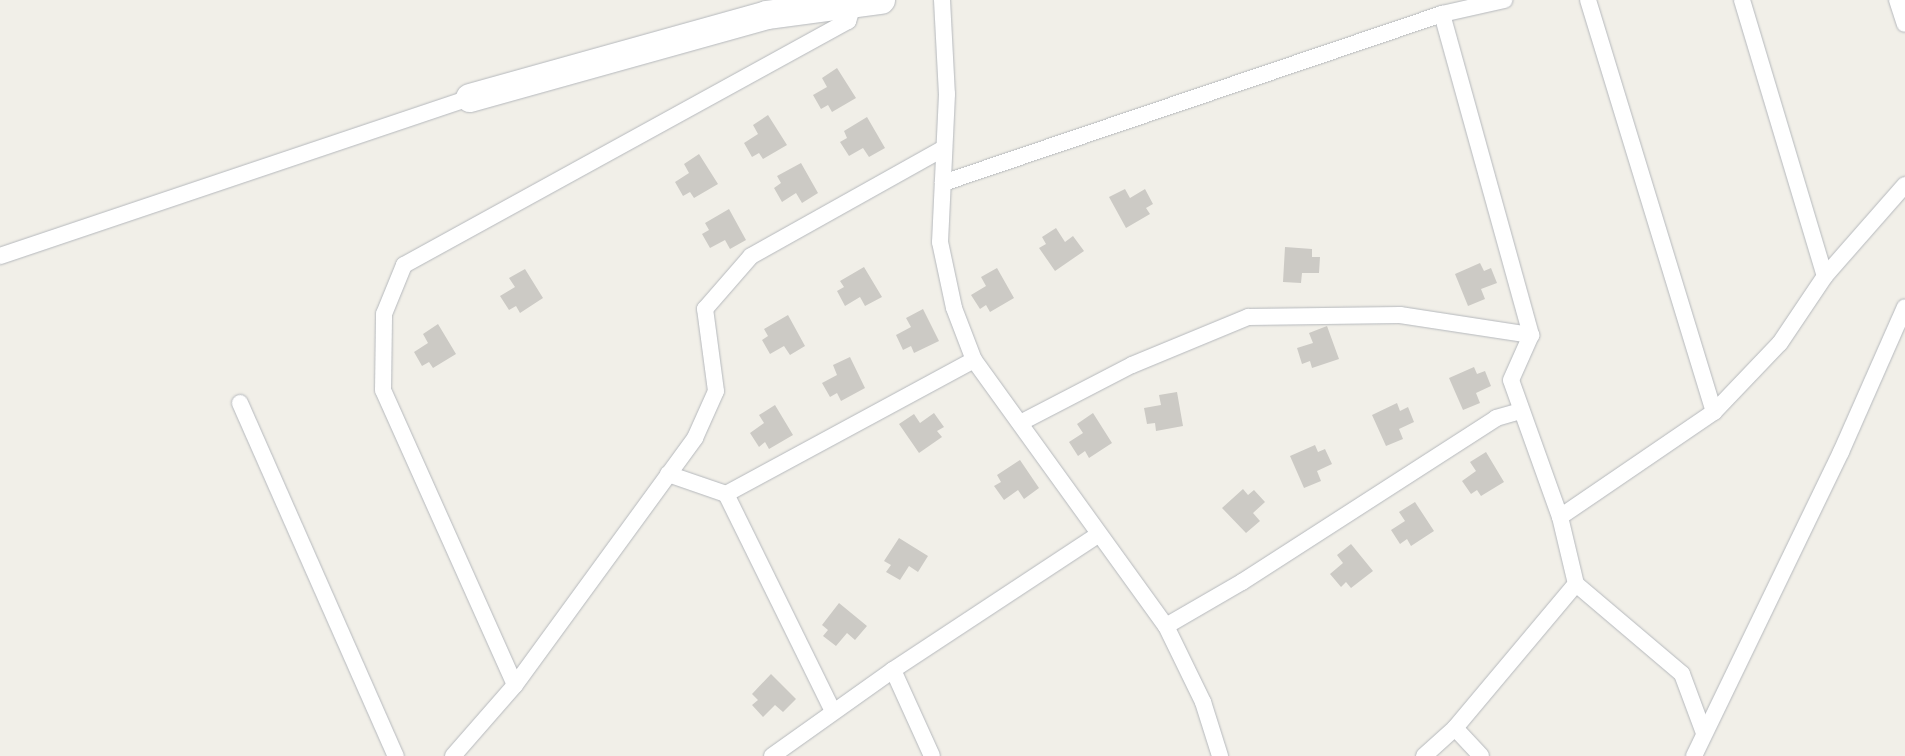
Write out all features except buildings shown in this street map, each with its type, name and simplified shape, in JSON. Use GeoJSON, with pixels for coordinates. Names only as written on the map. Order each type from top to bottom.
{"type":"FeatureCollection","features":[{"type":"Feature","properties":{"kind":"street"},"geometry":{"type":"LineString","coordinates":[[470,98],[759,17],[881,0]]}},
{"type":"Feature","properties":{"kind":"lane"},"geometry":{"type":"LineString","coordinates":[[942,0],[944,272],[974,360],[1098,535],[1166,626],[1202,702],[1220,756]]}},
{"type":"Feature","properties":{"kind":"lane"},"geometry":{"type":"LineString","coordinates":[[943,184],[1442,14],[1504,0]]}},
{"type":"Feature","properties":{"kind":"lane"},"geometry":{"type":"LineString","coordinates":[[1588,0],[1714,412]]}},
{"type":"Feature","properties":{"kind":"lane"},"geometry":{"type":"LineString","coordinates":[[1742,0],[1825,276]]}},
{"type":"Feature","properties":{"kind":"lane"},"geometry":{"type":"LineString","coordinates":[[1897,0],[1905,24]]}},
{"type":"Feature","properties":{"kind":"lane"},"geometry":{"type":"LineString","coordinates":[[515,685],[383,390],[384,314],[404,265],[848,21],[854,3]]}},
{"type":"Feature","properties":{"kind":"lane"},"geometry":{"type":"LineString","coordinates":[[1442,14],[1531,335],[1511,380],[1520,411],[1560,517],[1576,584],[1682,674],[1704,733]]}},
{"type":"Feature","properties":{"kind":"lane"},"geometry":{"type":"LineString","coordinates":[[0,256],[470,98]]}},
{"type":"Feature","properties":{"kind":"lane"},"geometry":{"type":"LineString","coordinates":[[453,756],[515,685],[695,438],[716,391],[705,309],[751,256],[944,148]]}},
{"type":"Feature","properties":{"kind":"lane"},"geometry":{"type":"LineString","coordinates":[[1560,517],[1714,412],[1780,343],[1825,276],[1905,185]]}},
{"type":"Feature","properties":{"kind":"lane"},"geometry":{"type":"LineString","coordinates":[[1694,756],[1841,452],[1905,307]]}},
{"type":"Feature","properties":{"kind":"lane"},"geometry":{"type":"LineString","coordinates":[[1020,423],[1132,365],[1248,317],[1400,315],[1531,335]]}},
{"type":"Feature","properties":{"kind":"lane"},"geometry":{"type":"LineString","coordinates":[[726,494],[974,360]]}},
{"type":"Feature","properties":{"kind":"lane"},"geometry":{"type":"LineString","coordinates":[[240,403],[396,756]]}},
{"type":"Feature","properties":{"kind":"lane"},"geometry":{"type":"LineString","coordinates":[[1166,626],[1242,582],[1496,418],[1520,411]]}},
{"type":"Feature","properties":{"kind":"lane"},"geometry":{"type":"LineString","coordinates":[[668,474],[726,494],[833,711]]}},
{"type":"Feature","properties":{"kind":"lane"},"geometry":{"type":"LineString","coordinates":[[772,756],[893,670],[1098,535]]}},
{"type":"Feature","properties":{"kind":"lane"},"geometry":{"type":"LineString","coordinates":[[1424,756],[1455,728],[1576,584]]}},
{"type":"Feature","properties":{"kind":"lane"},"geometry":{"type":"LineString","coordinates":[[893,670],[932,756]]}},
{"type":"Feature","properties":{"kind":"lane"},"geometry":{"type":"LineString","coordinates":[[1455,728],[1480,756]]}}]}
